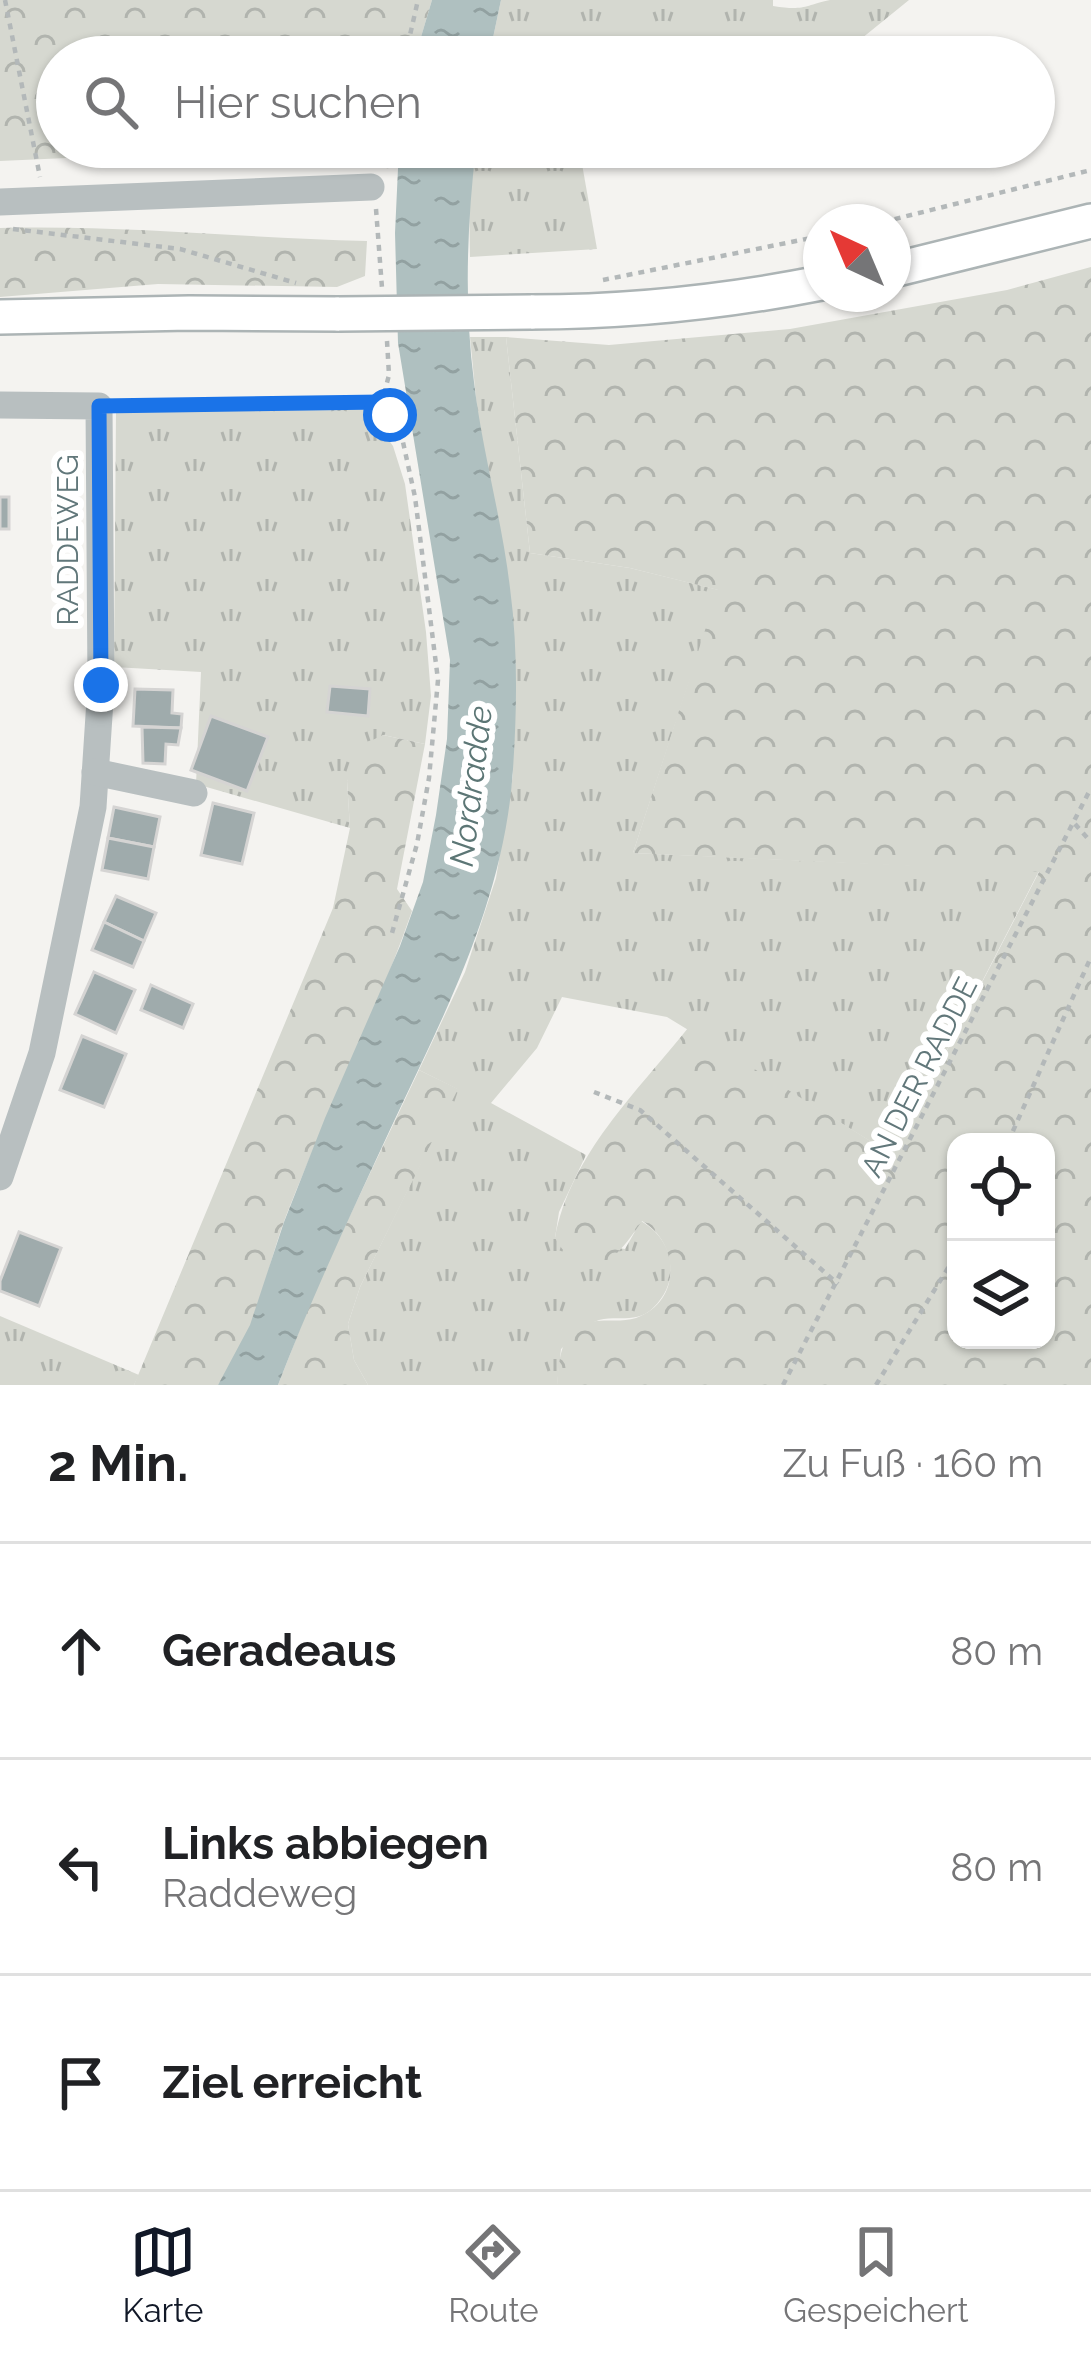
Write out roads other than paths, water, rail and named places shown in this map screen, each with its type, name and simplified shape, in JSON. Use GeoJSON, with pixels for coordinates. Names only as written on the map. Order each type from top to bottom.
{"type":"FeatureCollection","features":[{"type":"Feature","properties":{"kind":"main road"},"geometry":{"type":"LineString","coordinates":[[911,266],[1091,221]]}},
{"type":"Feature","properties":{"kind":"main road"},"geometry":{"type":"LineString","coordinates":[[0,317],[614,312],[803,287]]}},
{"type":"Feature","properties":{"kind":"street"},"geometry":{"type":"LineString","coordinates":[[3,215],[44,200],[371,187]]}},
{"type":"Feature","properties":{"kind":"street","name":"RADDEWEG"},"geometry":{"type":"LineString","coordinates":[[0,405],[99,406],[101,685],[93,807],[43,1053],[0,1177]]}},
{"type":"Feature","properties":{"kind":"street"},"geometry":{"type":"LineString","coordinates":[[95,772],[194,793]]}},
{"type":"Feature","properties":{"kind":"water"},"geometry":{"type":"Polygon","coordinates":[[[432,0],[501,0],[493,36],[421,36],[432,0]]]}},
{"type":"Feature","properties":{"kind":"water","name":"Nordradde"},"geometry":{"type":"Polygon","coordinates":[[[398,168],[474,168],[469,235],[471,353],[514,633],[515,724],[508,816],[471,950],[278,1385],[218,1385],[250,1325],[325,1118],[400,946],[423,882],[436,815],[447,739],[450,660],[398,343],[398,168]]]}}]}
